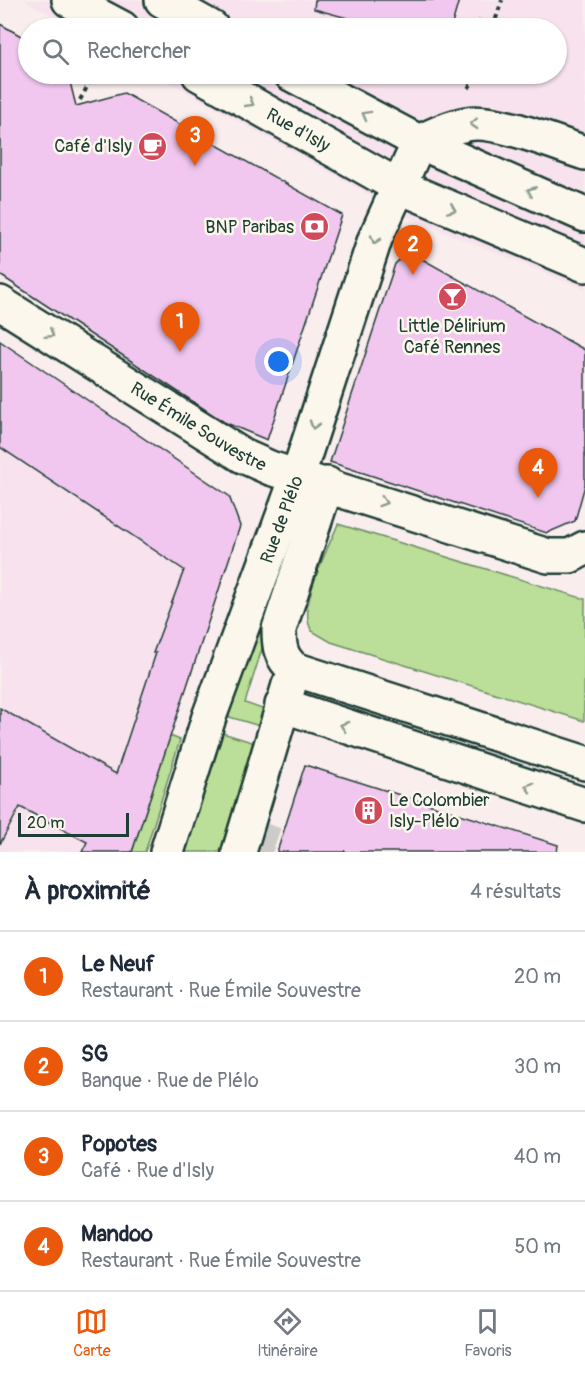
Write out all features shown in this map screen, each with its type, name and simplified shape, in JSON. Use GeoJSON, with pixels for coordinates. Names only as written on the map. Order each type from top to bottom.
{"type":"FeatureCollection","features":[{"type":"Feature","properties":{"kind":"street"},"geometry":{"type":"LineString","coordinates":[[69,0],[103,18]]}},
{"type":"Feature","properties":{"kind":"street"},"geometry":{"type":"LineString","coordinates":[[162,0],[194,18]]}},
{"type":"Feature","properties":{"kind":"street","name":"Rue d'Isly"},"geometry":{"type":"LineString","coordinates":[[217,84],[398,186],[585,265]]}},
{"type":"Feature","properties":{"kind":"street"},"geometry":{"type":"LineString","coordinates":[[310,84],[419,142],[585,215]]}},
{"type":"Feature","properties":{"kind":"street"},"geometry":{"type":"LineString","coordinates":[[398,186],[419,142],[469,123],[487,123],[585,153]]}},
{"type":"Feature","properties":{"kind":"street","name":"Rue de Plélo"},"geometry":{"type":"LineString","coordinates":[[167,852],[209,717],[313,480],[375,239],[398,186]]}},
{"type":"Feature","properties":{"kind":"street","name":"Rue Émile Souvestre"},"geometry":{"type":"LineString","coordinates":[[0,303],[243,456],[270,468],[548,556],[570,556],[585,548]]}},
{"type":"Feature","properties":{"kind":"street"},"geometry":{"type":"LineString","coordinates":[[313,480],[279,629],[279,648],[285,662],[294,669],[585,763]]}},
{"type":"Feature","properties":{"kind":"street"},"geometry":{"type":"LineString","coordinates":[[241,846],[294,669]]}},
{"type":"Feature","properties":{"kind":"street"},"geometry":{"type":"LineString","coordinates":[[282,705],[585,805]]}},
{"type":"Feature","properties":{"kind":"path"},"geometry":{"type":"LineString","coordinates":[[497,18],[502,0]]}},
{"type":"Feature","properties":{"kind":"path"},"geometry":{"type":"LineString","coordinates":[[80,100],[89,84]]}},
{"type":"Feature","properties":{"kind":"shaded area"},"geometry":{"type":"Polygon","coordinates":[[[24,0],[585,0],[585,289],[413,219],[173,84],[567,84],[567,18],[57,18],[24,0]]]}},
{"type":"Feature","properties":{"kind":"shaded area"},"geometry":{"type":"Polygon","coordinates":[[[0,341],[229,496],[240,526],[132,852],[0,852],[0,341]]]}},
{"type":"Feature","properties":{"kind":"green space"},"geometry":{"type":"Polygon","coordinates":[[[338,524],[585,599],[584,721],[331,642],[312,631],[308,621],[311,594],[315,578],[338,524]]]}},
{"type":"Feature","properties":{"kind":"green space"},"geometry":{"type":"Polygon","coordinates":[[[254,625],[268,630],[245,703],[265,710],[260,726],[226,716],[254,625]]]}},
{"type":"Feature","properties":{"kind":"green space"},"geometry":{"type":"Polygon","coordinates":[[[216,731],[255,743],[220,852],[178,852],[216,731]]]}},
{"type":"Feature","properties":{"kind":"green space"},"geometry":{"type":"Polygon","coordinates":[[[170,736],[180,740],[145,852],[132,852],[170,736]]]}},
{"type":"Feature","properties":{"kind":"building"},"geometry":{"type":"Polygon","coordinates":[[[315,0],[459,0],[454,18],[347,18],[314,9],[315,0]]]}},
{"type":"Feature","properties":{"kind":"building"},"geometry":{"type":"Polygon","coordinates":[[[0,24],[18,34],[18,84],[70,84],[76,106],[124,93],[342,215],[267,440],[224,422],[0,275],[0,24]]]}},
{"type":"Feature","properties":{"kind":"building"},"geometry":{"type":"Polygon","coordinates":[[[406,254],[415,255],[585,350],[585,485],[575,521],[547,533],[330,462],[395,264],[406,254]]]}},
{"type":"Feature","properties":{"kind":"building"},"geometry":{"type":"Polygon","coordinates":[[[0,341],[229,496],[240,526],[132,852],[82,852],[87,842],[20,807],[0,844],[0,708],[116,774],[156,653],[153,653],[184,570],[0,447],[0,341]]]}},
{"type":"Feature","properties":{"kind":"building","name":"Le Colombier Isly-Plélo"},"geometry":{"type":"Polygon","coordinates":[[[305,765],[558,845],[557,852],[277,852],[305,765]]]}},
{"type":"Feature","properties":{"kind":"tunnel"},"geometry":{"type":"LineString","coordinates":[[244,833],[283,847],[285,852]]}},
{"type":"Feature","properties":{"kind":"place","name":"Café d'Isly"},"geometry":{"type":"Point","coordinates":[153,146]}},
{"type":"Feature","properties":{"kind":"place","name":"Popotes"},"geometry":{"type":"Point","coordinates":[195,166]}},
{"type":"Feature","properties":{"kind":"place","name":"BNP Paribas"},"geometry":{"type":"Point","coordinates":[315,227]}},
{"type":"Feature","properties":{"kind":"place","name":"SG"},"geometry":{"type":"Point","coordinates":[413,275]}},
{"type":"Feature","properties":{"kind":"place","name":"Little Délirium Café Rennes"},"geometry":{"type":"Point","coordinates":[452,297]}},
{"type":"Feature","properties":{"kind":"place","name":"Le Neuf"},"geometry":{"type":"Point","coordinates":[180,352]}},
{"type":"Feature","properties":{"kind":"place","name":"Mandoo"},"geometry":{"type":"Point","coordinates":[538,498]}},
{"type":"Feature","properties":{"kind":"place","name":"Le Colombier Isly-Plélo"},"geometry":{"type":"Point","coordinates":[368,810]}}]}
